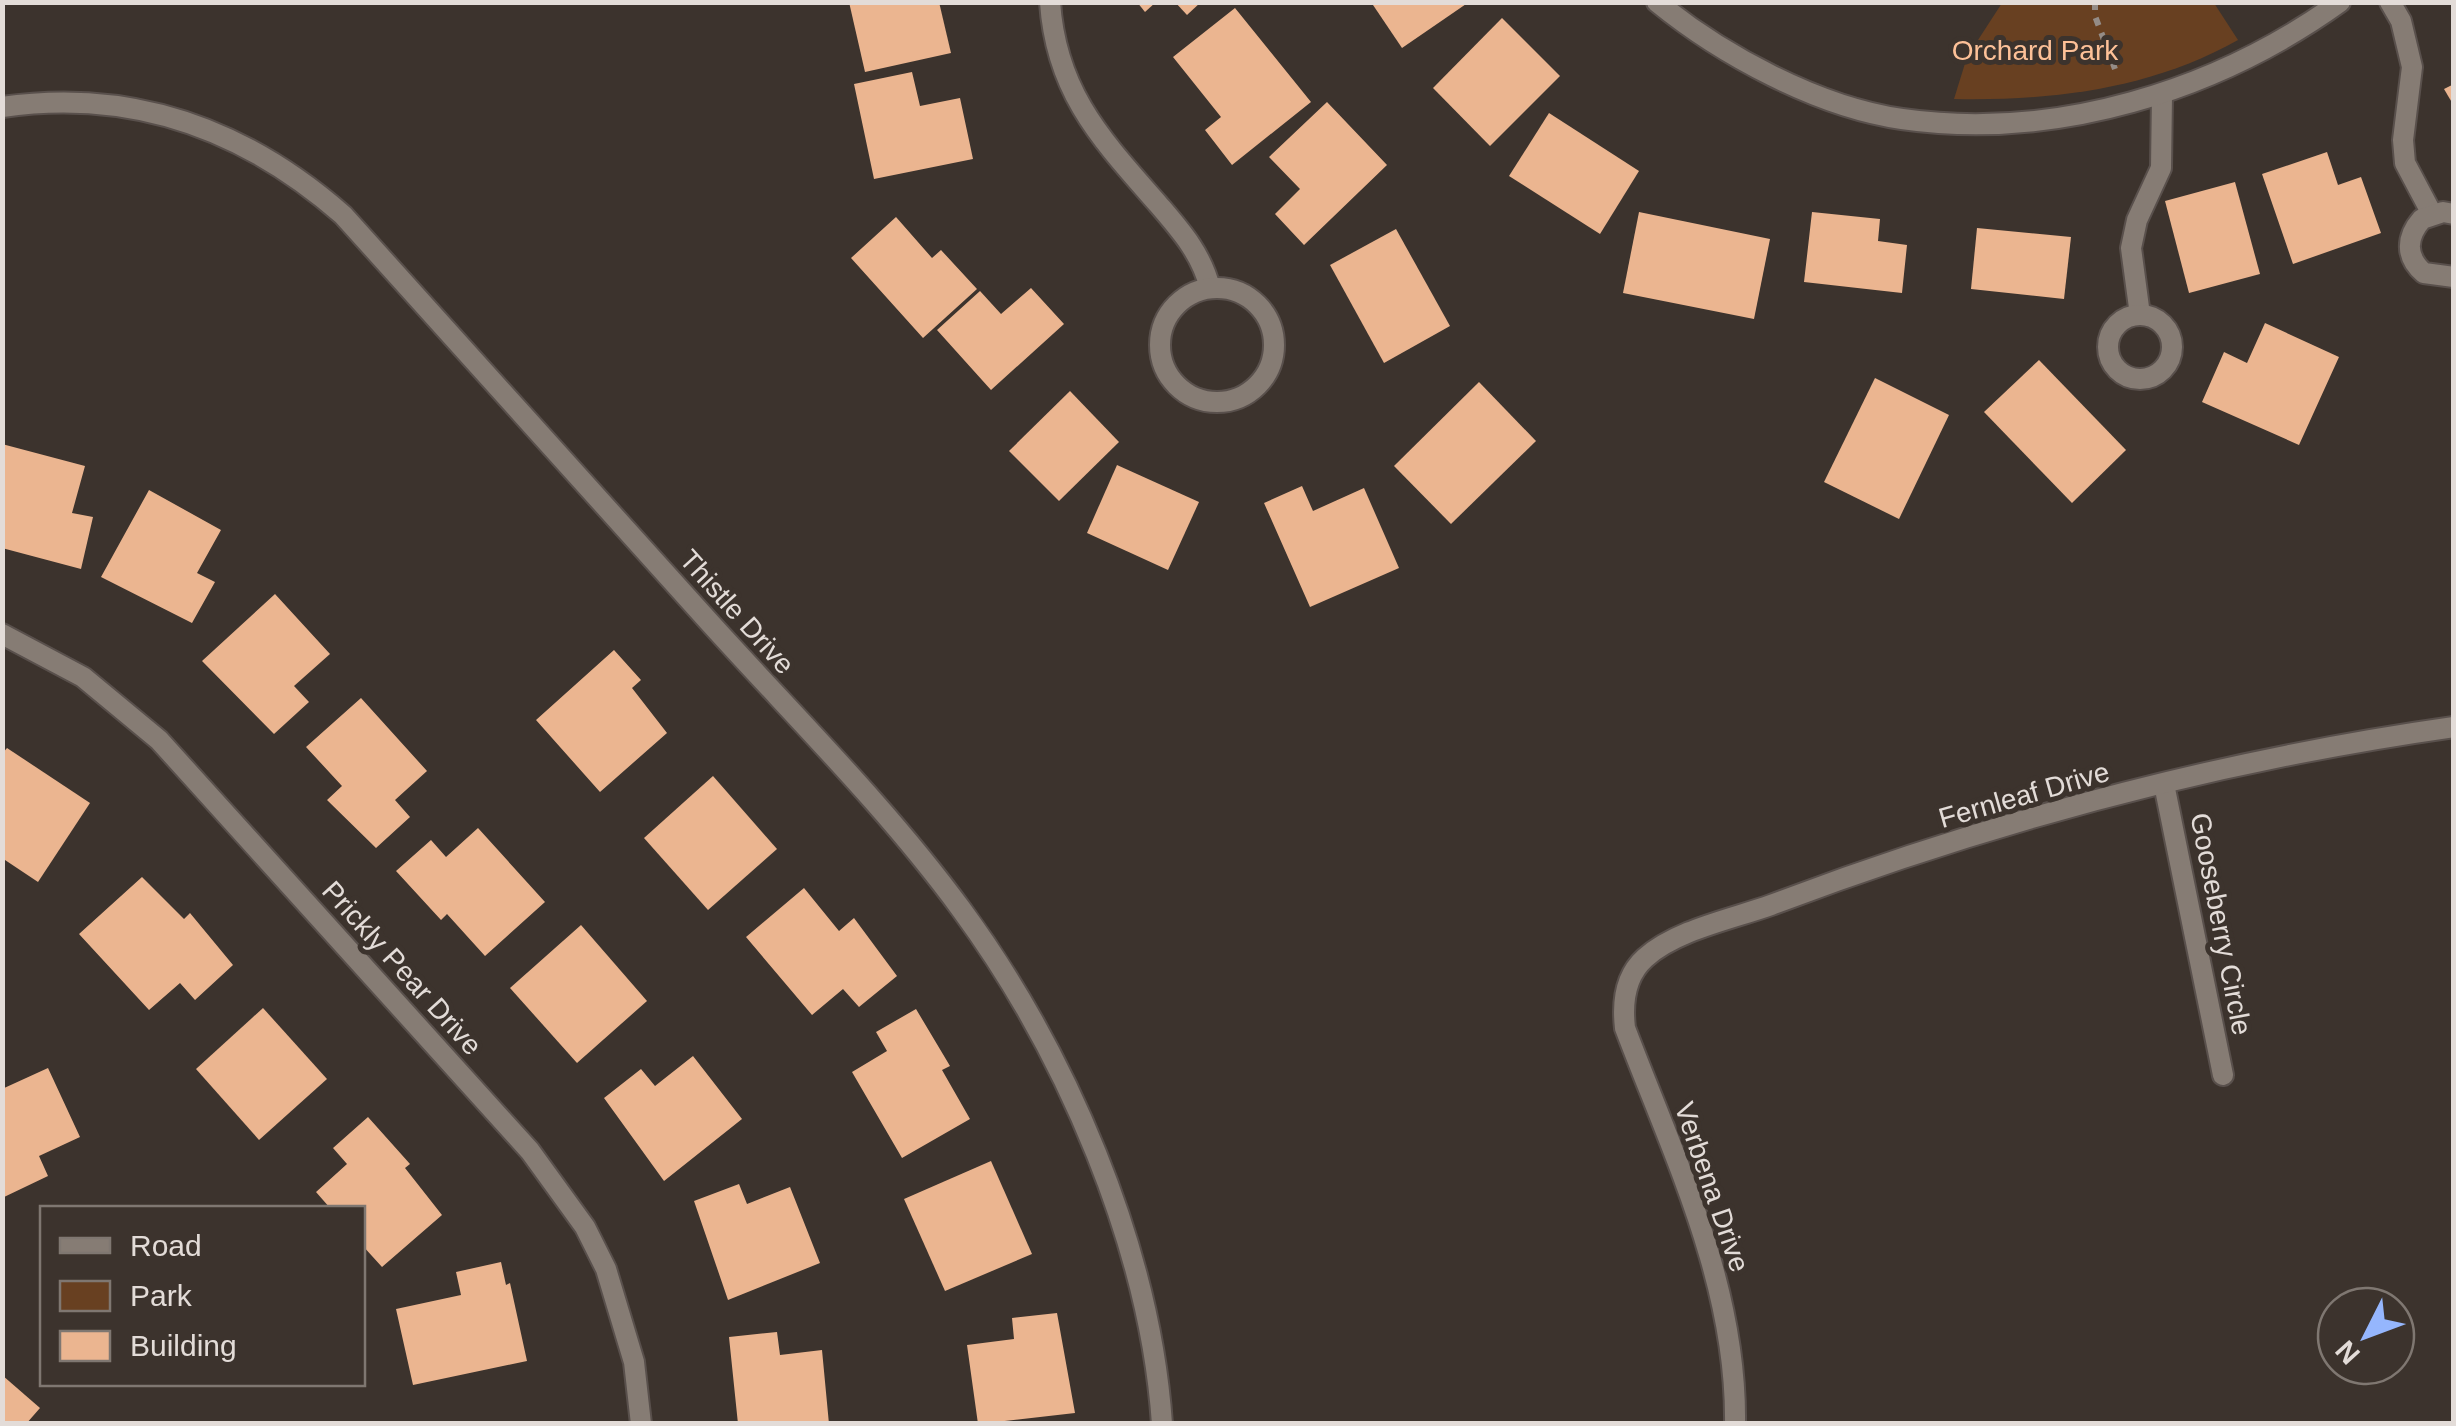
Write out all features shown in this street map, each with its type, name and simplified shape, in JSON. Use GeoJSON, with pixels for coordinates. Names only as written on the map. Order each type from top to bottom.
{"type":"FeatureCollection","features":[{"type":"Feature","properties":{"kind":"street"},"geometry":{"type":"LineString","coordinates":[[1050,2],[1054,42],[1075,102],[1203,260],[1210,288]]}},
{"type":"Feature","properties":{"kind":"street"},"geometry":{"type":"LineString","coordinates":[[1657,2],[1723,50],[1792,84],[1901,119],[1965,123],[2032,121],[2162,95],[2228,69],[2290,38],[2340,2]]}},
{"type":"Feature","properties":{"kind":"street"},"geometry":{"type":"LineString","coordinates":[[2390,2],[2401,21],[2412,67],[2403,140],[2405,163],[2432,214]]}},
{"type":"Feature","properties":{"kind":"street"},"geometry":{"type":"LineString","coordinates":[[2140,315],[2131,248],[2137,220],[2161,168],[2162,95]]}},
{"type":"Feature","properties":{"kind":"street","name":"Thistle Drive"},"geometry":{"type":"LineString","coordinates":[[2,107],[103,102],[169,115],[227,135],[308,184],[356,230],[894,827],[993,957],[1102,1167],[1144,1294],[1157,1357],[1162,1424]]}},
{"type":"Feature","properties":{"kind":"street"},"geometry":{"type":"LineString","coordinates":[[2454,214],[2432,214],[2410,236],[2411,257],[2424,273],[2454,277]]}},
{"type":"Feature","properties":{"kind":"street"},"geometry":{"type":"LineString","coordinates":[[1210,288],[1229,289],[1260,308],[1274,342],[1264,378],[1251,391],[1216,402],[1181,390],[1160,358],[1165,320],[1192,294],[1210,288]]}},
{"type":"Feature","properties":{"kind":"street","name":"Prickly Pear Drive"},"geometry":{"type":"LineString","coordinates":[[2,634],[83,676],[159,740],[530,1152],[585,1227],[606,1269],[634,1362],[641,1424]]}},
{"type":"Feature","properties":{"kind":"street","name":"Fernleaf Drive"},"geometry":{"type":"LineString","coordinates":[[1632,974],[1658,948],[1794,896],[2040,817],[2290,755],[2454,727]]}},
{"type":"Feature","properties":{"kind":"street","name":"Gooseberry Circle"},"geometry":{"type":"LineString","coordinates":[[2164,784],[2223,1074]]}},
{"type":"Feature","properties":{"kind":"street","name":"Verbena Drive"},"geometry":{"type":"LineString","coordinates":[[1632,974],[1625,992],[1625,1028],[1718,1282],[1733,1366],[1734,1424]]}},
{"type":"Feature","properties":{"kind":"path"},"geometry":{"type":"LineString","coordinates":[[2095,2],[2115,70]]}},
{"type":"Feature","properties":{"kind":"green space","name":"Orchard Park"},"geometry":{"type":"Polygon","coordinates":[[[2002,3],[2214,3],[2238,40],[2171,70],[2100,89],[2027,98],[1954,99],[1967,57],[2002,3]]]}},
{"type":"Feature","properties":{"kind":"building"},"geometry":{"type":"Polygon","coordinates":[[[849,2],[939,2],[951,53],[865,72],[849,2]]]}},
{"type":"Feature","properties":{"kind":"building"},"geometry":{"type":"Polygon","coordinates":[[[1137,2],[1156,2],[1145,12],[1137,2]]]}},
{"type":"Feature","properties":{"kind":"building"},"geometry":{"type":"Polygon","coordinates":[[[1175,2],[1201,2],[1187,15],[1175,2]]]}},
{"type":"Feature","properties":{"kind":"building"},"geometry":{"type":"Polygon","coordinates":[[[1371,2],[1469,2],[1402,48],[1371,2]]]}},
{"type":"Feature","properties":{"kind":"building"},"geometry":{"type":"Polygon","coordinates":[[[1235,8],[1311,102],[1232,165],[1205,130],[1221,117],[1173,57],[1235,8]]]}},
{"type":"Feature","properties":{"kind":"building"},"geometry":{"type":"Polygon","coordinates":[[[1502,18],[1560,76],[1490,146],[1433,88],[1502,18]]]}},
{"type":"Feature","properties":{"kind":"building"},"geometry":{"type":"Polygon","coordinates":[[[912,72],[920,106],[960,98],[973,159],[874,179],[854,84],[912,72]]]}},
{"type":"Feature","properties":{"kind":"building"},"geometry":{"type":"Polygon","coordinates":[[[2454,84],[2454,106],[2444,89],[2454,84]]]}},
{"type":"Feature","properties":{"kind":"building"},"geometry":{"type":"Polygon","coordinates":[[[1327,102],[1387,165],[1304,245],[1275,214],[1300,189],[1269,157],[1327,102]]]}},
{"type":"Feature","properties":{"kind":"building"},"geometry":{"type":"Polygon","coordinates":[[[1549,113],[1639,171],[1600,234],[1509,176],[1549,113]]]}},
{"type":"Feature","properties":{"kind":"building"},"geometry":{"type":"Polygon","coordinates":[[[2327,152],[2338,185],[2361,177],[2381,233],[2293,264],[2262,174],[2327,152]]]}},
{"type":"Feature","properties":{"kind":"building"},"geometry":{"type":"Polygon","coordinates":[[[2235,182],[2260,274],[2189,293],[2165,201],[2235,182]]]}},
{"type":"Feature","properties":{"kind":"building"},"geometry":{"type":"Polygon","coordinates":[[[1639,212],[1770,239],[1754,319],[1623,293],[1639,212]]]}},
{"type":"Feature","properties":{"kind":"building"},"geometry":{"type":"Polygon","coordinates":[[[1812,212],[1880,219],[1878,241],[1907,245],[1902,293],[1804,282],[1812,212]]]}},
{"type":"Feature","properties":{"kind":"building"},"geometry":{"type":"Polygon","coordinates":[[[896,217],[932,258],[941,250],[977,289],[923,338],[851,258],[896,217]]]}},
{"type":"Feature","properties":{"kind":"building"},"geometry":{"type":"Polygon","coordinates":[[[1977,228],[2071,237],[2064,299],[1971,289],[1977,228]]]}},
{"type":"Feature","properties":{"kind":"building"},"geometry":{"type":"Polygon","coordinates":[[[1396,229],[1450,326],[1384,363],[1330,265],[1396,229]]]}},
{"type":"Feature","properties":{"kind":"building"},"geometry":{"type":"Polygon","coordinates":[[[1031,288],[1064,324],[991,390],[937,330],[980,291],[1001,314],[1031,288]]]}},
{"type":"Feature","properties":{"kind":"building"},"geometry":{"type":"Polygon","coordinates":[[[2265,323],[2339,357],[2299,445],[2202,402],[2224,352],[2247,363],[2265,323]]]}},
{"type":"Feature","properties":{"kind":"building"},"geometry":{"type":"Polygon","coordinates":[[[2039,360],[2126,450],[2072,503],[1984,412],[2039,360]]]}},
{"type":"Feature","properties":{"kind":"building"},"geometry":{"type":"Polygon","coordinates":[[[1875,378],[1949,415],[1899,519],[1824,482],[1875,378]]]}},
{"type":"Feature","properties":{"kind":"building"},"geometry":{"type":"Polygon","coordinates":[[[1479,382],[1536,441],[1451,524],[1394,466],[1479,382]]]}},
{"type":"Feature","properties":{"kind":"building"},"geometry":{"type":"Polygon","coordinates":[[[1070,391],[1119,442],[1059,501],[1009,451],[1070,391]]]}},
{"type":"Feature","properties":{"kind":"building"},"geometry":{"type":"Polygon","coordinates":[[[2,444],[85,466],[72,513],[93,517],[81,569],[2,548],[2,444]]]}},
{"type":"Feature","properties":{"kind":"building"},"geometry":{"type":"Polygon","coordinates":[[[1117,465],[1199,502],[1168,570],[1087,533],[1117,465]]]}},
{"type":"Feature","properties":{"kind":"building"},"geometry":{"type":"Polygon","coordinates":[[[1302,486],[1313,511],[1364,488],[1399,568],[1310,607],[1264,503],[1302,486]]]}},
{"type":"Feature","properties":{"kind":"building"},"geometry":{"type":"Polygon","coordinates":[[[149,490],[221,530],[197,573],[215,582],[192,623],[101,577],[149,490]]]}},
{"type":"Feature","properties":{"kind":"building"},"geometry":{"type":"Polygon","coordinates":[[[275,594],[330,654],[294,686],[309,702],[274,734],[202,661],[275,594]]]}},
{"type":"Feature","properties":{"kind":"building"},"geometry":{"type":"Polygon","coordinates":[[[614,650],[641,680],[632,688],[667,733],[600,792],[536,720],[614,650]]]}},
{"type":"Feature","properties":{"kind":"building"},"geometry":{"type":"Polygon","coordinates":[[[361,698],[427,771],[395,800],[410,817],[376,848],[327,800],[342,786],[306,747],[361,698]]]}},
{"type":"Feature","properties":{"kind":"building"},"geometry":{"type":"Polygon","coordinates":[[[7,748],[90,803],[38,882],[2,858],[2,754],[7,748]]]}},
{"type":"Feature","properties":{"kind":"building"},"geometry":{"type":"Polygon","coordinates":[[[713,776],[777,849],[708,910],[644,838],[713,776]]]}},
{"type":"Feature","properties":{"kind":"building"},"geometry":{"type":"Polygon","coordinates":[[[478,828],[545,902],[485,956],[447,914],[441,920],[396,871],[431,840],[446,857],[478,828]]]}},
{"type":"Feature","properties":{"kind":"building"},"geometry":{"type":"Polygon","coordinates":[[[142,877],[184,919],[190,913],[233,965],[195,1000],[180,983],[149,1010],[79,934],[142,877]]]}},
{"type":"Feature","properties":{"kind":"building"},"geometry":{"type":"Polygon","coordinates":[[[804,888],[839,931],[854,918],[897,976],[859,1007],[843,989],[812,1015],[746,937],[804,888]]]}},
{"type":"Feature","properties":{"kind":"building"},"geometry":{"type":"Polygon","coordinates":[[[581,925],[647,1001],[577,1063],[510,988],[581,925]]]}},
{"type":"Feature","properties":{"kind":"building"},"geometry":{"type":"Polygon","coordinates":[[[263,1008],[327,1079],[259,1140],[196,1069],[263,1008]]]}},
{"type":"Feature","properties":{"kind":"building"},"geometry":{"type":"Polygon","coordinates":[[[916,1009],[950,1066],[942,1070],[970,1119],[902,1158],[852,1072],[887,1051],[876,1032],[916,1009]]]}},
{"type":"Feature","properties":{"kind":"building"},"geometry":{"type":"Polygon","coordinates":[[[693,1056],[742,1119],[664,1181],[604,1098],[641,1069],[655,1086],[693,1056]]]}},
{"type":"Feature","properties":{"kind":"building"},"geometry":{"type":"Polygon","coordinates":[[[48,1068],[80,1137],[39,1156],[48,1176],[2,1198],[2,1089],[48,1068]]]}},
{"type":"Feature","properties":{"kind":"building"},"geometry":{"type":"Polygon","coordinates":[[[368,1117],[410,1164],[405,1168],[442,1215],[382,1267],[365,1248],[365,1206],[328,1206],[316,1192],[347,1164],[333,1148],[368,1117]]]}},
{"type":"Feature","properties":{"kind":"building"},"geometry":{"type":"Polygon","coordinates":[[[991,1161],[1032,1254],[945,1291],[904,1199],[991,1161]]]}},
{"type":"Feature","properties":{"kind":"building"},"geometry":{"type":"Polygon","coordinates":[[[739,1184],[747,1204],[790,1187],[820,1263],[728,1300],[694,1201],[739,1184]]]}},
{"type":"Feature","properties":{"kind":"building"},"geometry":{"type":"Polygon","coordinates":[[[501,1262],[506,1285],[510,1283],[527,1361],[413,1385],[396,1309],[461,1295],[456,1272],[501,1262]]]}},
{"type":"Feature","properties":{"kind":"building"},"geometry":{"type":"Polygon","coordinates":[[[1057,1313],[1075,1413],[978,1424],[967,1345],[1014,1339],[1012,1318],[1057,1313]]]}},
{"type":"Feature","properties":{"kind":"building"},"geometry":{"type":"Polygon","coordinates":[[[777,1332],[780,1355],[822,1350],[829,1424],[738,1424],[729,1337],[777,1332]]]}},
{"type":"Feature","properties":{"kind":"building"},"geometry":{"type":"Polygon","coordinates":[[[2,1375],[40,1408],[26,1424],[2,1424],[2,1375]]]}}]}
